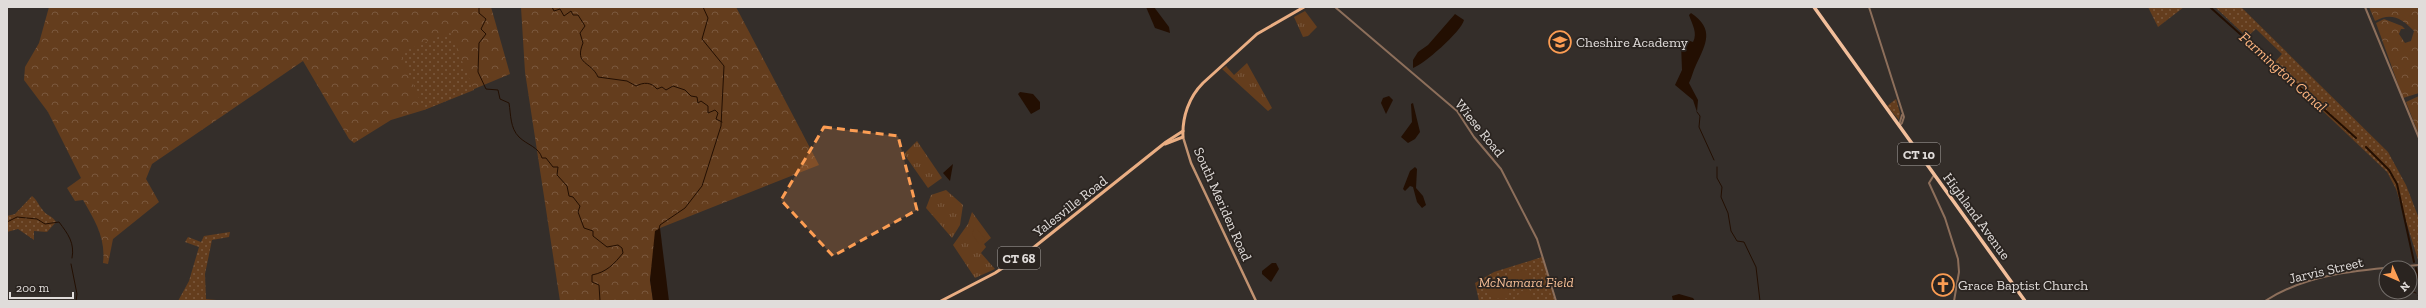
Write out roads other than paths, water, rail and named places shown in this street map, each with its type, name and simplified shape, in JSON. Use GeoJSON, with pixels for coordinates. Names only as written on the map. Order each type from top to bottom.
{"type":"FeatureCollection","features":[{"type":"Feature","properties":{"kind":"highway","name":"Highland Avenue"},"geometry":{"type":"LineString","coordinates":[[1814,7],[2025,301]]}},
{"type":"Feature","properties":{"kind":"main road","name":"South Meriden Road"},"geometry":{"type":"LineString","coordinates":[[1256,301],[1191,163],[1183,137],[1186,112],[1196,91],[1257,34],[1304,7]]}},
{"type":"Feature","properties":{"kind":"main road","name":"Yalesville Road"},"geometry":{"type":"LineString","coordinates":[[941,301],[995,273],[1027,252],[1183,131]]}},
{"type":"Feature","properties":{"kind":"main road","name":"Yalesville Road"},"geometry":{"type":"LineString","coordinates":[[1165,144],[1183,137]]}},
{"type":"Feature","properties":{"kind":"street","name":"Wiese Road"},"geometry":{"type":"LineString","coordinates":[[1334,7],[1456,111],[1474,137],[1501,169],[1537,239],[1556,301]]}},
{"type":"Feature","properties":{"kind":"street"},"geometry":{"type":"LineString","coordinates":[[1869,7],[1902,115],[1898,126]]}},
{"type":"Feature","properties":{"kind":"street"},"geometry":{"type":"LineString","coordinates":[[2365,7],[2419,138]]}},
{"type":"Feature","properties":{"kind":"street"},"geometry":{"type":"LineString","coordinates":[[1934,175],[1929,183],[1945,218],[1959,261],[1954,301]]}},
{"type":"Feature","properties":{"kind":"street","name":"Jarvis Street"},"geometry":{"type":"LineString","coordinates":[[2265,301],[2291,287],[2312,281],[2377,269],[2419,265]]}},
{"type":"Feature","properties":{"kind":"waterway"},"geometry":{"type":"LineString","coordinates":[[479,7],[479,13],[486,19],[481,29],[486,34],[479,43],[478,72],[486,89],[498,90],[500,99],[509,103],[512,125],[519,137],[536,149],[542,158],[546,158],[553,167],[558,167],[557,175],[567,186],[569,196],[573,197],[580,206],[578,212],[584,228],[593,231],[593,236],[607,247],[618,245],[622,248],[623,253],[613,264],[606,270],[592,275],[592,282],[599,285],[600,301]]}},
{"type":"Feature","properties":{"kind":"waterway"},"geometry":{"type":"LineString","coordinates":[[552,7],[554,11],[560,9],[564,16],[571,11],[573,15],[578,15],[585,26],[580,33],[583,43],[581,50],[582,59],[598,77],[627,81],[636,86],[647,83],[657,89],[662,87],[666,90],[673,86],[685,90],[691,96],[697,97],[698,103],[701,101],[708,106],[708,113],[715,110],[718,113],[716,119],[722,122]]}},
{"type":"Feature","properties":{"kind":"waterway"},"geometry":{"type":"LineString","coordinates":[[659,229],[660,225],[685,208],[702,186],[721,126],[724,66],[702,39],[708,18],[703,7]]}},
{"type":"Feature","properties":{"kind":"waterway","name":"Farmington Canal"},"geometry":{"type":"LineString","coordinates":[[2210,7],[2356,138]]}},
{"type":"Feature","properties":{"kind":"waterway"},"geometry":{"type":"LineString","coordinates":[[1697,112],[1700,116],[1699,127],[1714,160]]}},
{"type":"Feature","properties":{"kind":"waterway","name":"Farmington Canal"},"geometry":{"type":"LineString","coordinates":[[2366,147],[2389,170],[2397,184],[2414,260]]}},
{"type":"Feature","properties":{"kind":"waterway"},"geometry":{"type":"LineString","coordinates":[[1717,167],[1717,178],[1722,187],[1721,197],[1728,213],[1731,231],[1737,241],[1744,242],[1756,267],[1760,301]]}},
{"type":"Feature","properties":{"kind":"waterway"},"geometry":{"type":"LineString","coordinates":[[7,222],[17,217],[37,219],[45,224],[59,222],[72,243],[72,258]]}},
{"type":"Feature","properties":{"kind":"waterway"},"geometry":{"type":"LineString","coordinates":[[71,264],[77,294],[76,301]]}},
{"type":"Feature","properties":{"kind":"waterway","name":"Farmington Canal"},"geometry":{"type":"LineString","coordinates":[[2418,277],[2419,282]]}},
{"type":"Feature","properties":{"kind":"place","name":"Cheshire Academy"},"geometry":{"type":"Point","coordinates":[1560,42]}},
{"type":"Feature","properties":{"kind":"place","name":"Grace Baptist Church"},"geometry":{"type":"Point","coordinates":[1943,285]}},
{"type":"Feature","properties":{"kind":"park label","name":"McNamara Field"},"geometry":{"type":"Point","coordinates":[1526,282]}}]}
